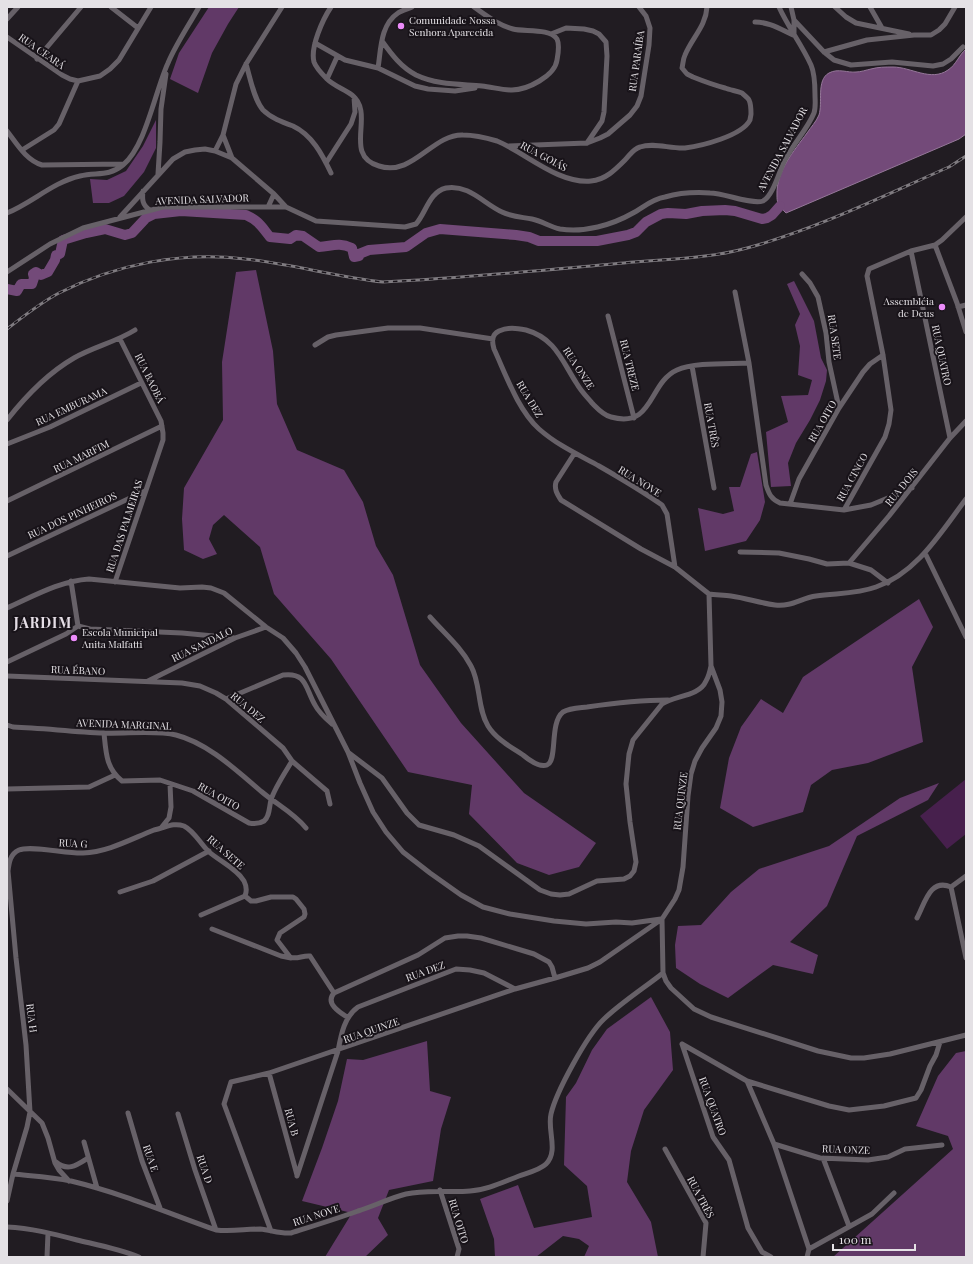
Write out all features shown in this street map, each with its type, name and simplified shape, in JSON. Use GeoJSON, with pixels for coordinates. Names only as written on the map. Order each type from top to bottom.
{"type":"FeatureCollection","features":[{"type":"Feature","properties":{"kind":"street"},"geometry":{"type":"LineString","coordinates":[[7,19],[18,7]]}},
{"type":"Feature","properties":{"kind":"street"},"geometry":{"type":"LineString","coordinates":[[38,59],[81,7]]}},
{"type":"Feature","properties":{"kind":"street"},"geometry":{"type":"LineString","coordinates":[[111,7],[138,28]]}},
{"type":"Feature","properties":{"kind":"street"},"geometry":{"type":"LineString","coordinates":[[22,150],[54,130],[64,114],[78,81],[100,76],[119,60],[151,7]]}},
{"type":"Feature","properties":{"kind":"street"},"geometry":{"type":"LineString","coordinates":[[7,213],[68,180],[81,176],[107,174],[124,164],[140,141],[168,63],[199,7]]}},
{"type":"Feature","properties":{"kind":"street"},"geometry":{"type":"LineString","coordinates":[[215,151],[223,135],[236,84],[246,64],[282,7]]}},
{"type":"Feature","properties":{"kind":"street"},"geometry":{"type":"LineString","coordinates":[[331,7],[315,43],[314,62],[327,79],[354,96],[358,102],[362,112],[360,147],[364,156],[370,162],[378,166],[390,168],[402,166],[414,160],[445,139],[461,135],[495,141],[507,146],[587,143],[602,121],[604,112],[607,56],[606,42],[599,34],[584,29],[566,28],[551,34],[514,29],[488,18],[475,7]]}},
{"type":"Feature","properties":{"kind":"street"},"geometry":{"type":"LineString","coordinates":[[378,68],[384,30],[389,21],[398,13],[412,7]]}},
{"type":"Feature","properties":{"kind":"street","name":"RUA PARAÍBA"},"geometry":{"type":"LineString","coordinates":[[587,143],[608,134],[630,115],[637,106],[641,96],[649,45],[650,28],[646,16],[639,7]]}},
{"type":"Feature","properties":{"kind":"street","name":"RUA GOIÁS"},"geometry":{"type":"LineString","coordinates":[[507,146],[568,179],[592,181],[607,176],[624,161],[633,150],[641,146],[650,145],[683,148],[704,144],[729,136],[743,128],[750,120],[751,109],[749,99],[742,94],[692,77],[682,68],[684,56],[701,28],[707,13],[707,7]]}},
{"type":"Feature","properties":{"kind":"street"},"geometry":{"type":"LineString","coordinates":[[779,7],[794,36]]}},
{"type":"Feature","properties":{"kind":"street","name":"AVENIDA SALVADOR"},"geometry":{"type":"LineString","coordinates":[[7,272],[63,237],[83,228],[150,210],[163,208],[286,207],[316,221],[405,227],[413,226],[420,220],[431,198],[436,193],[444,188],[453,188],[465,189],[504,213],[533,219],[569,230],[594,227],[615,222],[654,200],[684,194],[724,194],[755,202],[764,201],[769,195],[784,161],[814,112],[816,99],[815,81],[811,66],[794,36],[794,20],[791,7]]}},
{"type":"Feature","properties":{"kind":"street"},"geometry":{"type":"LineString","coordinates":[[835,7],[846,17],[856,23],[914,35]]}},
{"type":"Feature","properties":{"kind":"street"},"geometry":{"type":"LineString","coordinates":[[870,7],[882,28]]}},
{"type":"Feature","properties":{"kind":"street"},"geometry":{"type":"LineString","coordinates":[[824,52],[867,40],[931,34],[939,30],[945,24],[955,7]]}},
{"type":"Feature","properties":{"kind":"street"},"geometry":{"type":"LineString","coordinates":[[794,20],[824,52],[834,60],[851,65],[892,62],[934,66],[943,64],[951,59],[963,47]]}},
{"type":"Feature","properties":{"kind":"street"},"geometry":{"type":"LineString","coordinates":[[755,22],[770,24],[794,36]]}},
{"type":"Feature","properties":{"kind":"street"},"geometry":{"type":"LineString","coordinates":[[382,41],[393,56],[405,68],[427,80],[448,84],[513,90],[528,87],[553,70],[557,63],[559,46],[556,39],[551,34]]}},
{"type":"Feature","properties":{"kind":"street","name":"RUA CEARÁ"},"geometry":{"type":"LineString","coordinates":[[7,37],[62,75],[78,81]]}},
{"type":"Feature","properties":{"kind":"street"},"geometry":{"type":"LineString","coordinates":[[315,43],[337,57],[378,68],[415,86],[428,89],[455,91],[482,86]]}},
{"type":"Feature","properties":{"kind":"street"},"geometry":{"type":"LineString","coordinates":[[327,79],[337,57]]}},
{"type":"Feature","properties":{"kind":"street"},"geometry":{"type":"LineString","coordinates":[[157,175],[161,109],[168,63]]}},
{"type":"Feature","properties":{"kind":"street"},"geometry":{"type":"LineString","coordinates":[[246,64],[257,101],[262,109],[275,119],[304,132],[310,138],[326,162],[331,173]]}},
{"type":"Feature","properties":{"kind":"street"},"geometry":{"type":"LineString","coordinates":[[326,162],[351,124],[355,112],[354,96]]}},
{"type":"Feature","properties":{"kind":"street"},"geometry":{"type":"LineString","coordinates":[[7,131],[33,162],[42,165],[124,164]]}},
{"type":"Feature","properties":{"kind":"street"},"geometry":{"type":"LineString","coordinates":[[223,135],[232,158]]}},
{"type":"Feature","properties":{"kind":"street"},"geometry":{"type":"LineString","coordinates":[[119,218],[143,190],[173,159],[185,152],[205,149],[215,151],[232,158],[274,194],[286,207]]}},
{"type":"Feature","properties":{"kind":"street"},"geometry":{"type":"LineString","coordinates":[[143,190],[142,199],[146,208],[150,210]]}},
{"type":"Feature","properties":{"kind":"street"},"geometry":{"type":"LineString","coordinates":[[268,207],[274,194]]}},
{"type":"Feature","properties":{"kind":"street"},"geometry":{"type":"LineString","coordinates":[[966,217],[935,245],[966,332]]}},
{"type":"Feature","properties":{"kind":"street","name":"RUA CINCO"},"geometry":{"type":"LineString","coordinates":[[735,292],[749,362],[766,485],[769,494],[773,500],[780,503],[844,510],[885,437],[889,424],[890,410],[883,355],[867,276],[869,269],[911,251],[935,245]]}},
{"type":"Feature","properties":{"kind":"street","name":"RUA QUATRO"},"geometry":{"type":"LineString","coordinates":[[911,251],[950,438]]}},
{"type":"Feature","properties":{"kind":"street","name":"RUA SETE"},"geometry":{"type":"LineString","coordinates":[[802,274],[810,283],[818,297],[826,333],[829,362],[839,408]]}},
{"type":"Feature","properties":{"kind":"street"},"geometry":{"type":"LineString","coordinates":[[958,307],[966,305]]}},
{"type":"Feature","properties":{"kind":"street","name":"RUA TREZE"},"geometry":{"type":"LineString","coordinates":[[608,316],[634,418]]}},
{"type":"Feature","properties":{"kind":"street"},"geometry":{"type":"LineString","coordinates":[[315,344],[336,334],[388,328],[420,328],[493,338]]}},
{"type":"Feature","properties":{"kind":"street","name":"RUA ONZE"},"geometry":{"type":"LineString","coordinates":[[493,338],[496,333],[505,328],[517,328],[530,332],[544,339],[555,348],[583,392],[599,410],[616,418],[634,418]]}},
{"type":"Feature","properties":{"kind":"street"},"geometry":{"type":"LineString","coordinates":[[7,420],[38,386],[58,369],[74,358],[120,339],[135,330]]}},
{"type":"Feature","properties":{"kind":"street","name":"RUA DEZ"},"geometry":{"type":"LineString","coordinates":[[493,338],[492,342],[494,349],[528,416],[539,429],[574,454]]}},
{"type":"Feature","properties":{"kind":"street","name":"RUA BAOBÁ"},"geometry":{"type":"LineString","coordinates":[[120,339],[161,421],[162,426]]}},
{"type":"Feature","properties":{"kind":"street","name":"RUA OITO"},"geometry":{"type":"LineString","coordinates":[[790,504],[799,479],[839,408],[863,372],[870,364],[883,355]]}},
{"type":"Feature","properties":{"kind":"street"},"geometry":{"type":"LineString","coordinates":[[634,418],[647,408],[664,379],[679,369],[692,366],[749,362]]}},
{"type":"Feature","properties":{"kind":"street","name":"RUA TRÊS"},"geometry":{"type":"LineString","coordinates":[[692,366],[714,488]]}},
{"type":"Feature","properties":{"kind":"street","name":"RUA EMBURAMA"},"geometry":{"type":"LineString","coordinates":[[7,444],[50,427],[141,383]]}},
{"type":"Feature","properties":{"kind":"street","name":"RUA DOIS"},"geometry":{"type":"LineString","coordinates":[[848,563],[912,488],[950,438],[966,421]]}},
{"type":"Feature","properties":{"kind":"street","name":"RUA DAS PALMEIRAS"},"geometry":{"type":"LineString","coordinates":[[162,426],[163,440],[115,582],[180,588],[211,588],[224,593],[266,627],[283,638],[296,653],[305,667],[348,752],[373,812],[386,832],[404,852],[461,895],[483,907],[510,914],[546,920],[586,924],[616,922],[632,923],[662,919]]}},
{"type":"Feature","properties":{"kind":"street","name":"RUA MARFIM"},"geometry":{"type":"LineString","coordinates":[[7,501],[162,426]]}},
{"type":"Feature","properties":{"kind":"street"},"geometry":{"type":"LineString","coordinates":[[574,454],[556,482],[555,487],[561,500],[675,567],[709,594],[730,596],[776,605],[787,605],[815,596],[864,590],[888,582],[911,567],[925,553],[966,499]]}},
{"type":"Feature","properties":{"kind":"street","name":"RUA NOVE"},"geometry":{"type":"LineString","coordinates":[[574,454],[600,467],[662,505],[667,514],[675,567]]}},
{"type":"Feature","properties":{"kind":"street"},"geometry":{"type":"LineString","coordinates":[[844,510],[871,505],[912,488]]}},
{"type":"Feature","properties":{"kind":"street","name":"RUA DOS PINHEIROS"},"geometry":{"type":"LineString","coordinates":[[7,556],[145,491]]}},
{"type":"Feature","properties":{"kind":"street"},"geometry":{"type":"LineString","coordinates":[[740,552],[779,553],[827,564],[848,563],[871,570],[888,582]]}},
{"type":"Feature","properties":{"kind":"street"},"geometry":{"type":"LineString","coordinates":[[925,553],[966,637]]}},
{"type":"Feature","properties":{"kind":"street"},"geometry":{"type":"LineString","coordinates":[[7,608],[71,581],[89,579],[115,582]]}},
{"type":"Feature","properties":{"kind":"street"},"geometry":{"type":"LineString","coordinates":[[71,581],[78,626]]}},
{"type":"Feature","properties":{"kind":"street"},"geometry":{"type":"LineString","coordinates":[[430,618],[465,656],[472,667],[476,678],[484,718],[488,727],[498,738],[532,762],[540,766],[547,766],[550,763],[552,756],[554,729],[563,713],[570,709],[611,703],[668,700],[695,692],[702,687],[706,681],[711,666],[709,594]]}},
{"type":"Feature","properties":{"kind":"street"},"geometry":{"type":"LineString","coordinates":[[7,662],[66,634],[78,626],[90,629],[182,633],[235,638]]}},
{"type":"Feature","properties":{"kind":"street","name":"RUA SANDALO"},"geometry":{"type":"LineString","coordinates":[[147,681],[235,638],[266,627]]}},
{"type":"Feature","properties":{"kind":"street","name":"RUA QUINZE"},"geometry":{"type":"LineString","coordinates":[[662,919],[675,900],[679,890],[683,867],[688,796],[693,767],[702,748],[716,728],[721,716],[722,702],[720,690],[711,666]]}},
{"type":"Feature","properties":{"kind":"street"},"geometry":{"type":"LineString","coordinates":[[226,700],[283,675],[298,675],[304,681],[320,714],[334,726]]}},
{"type":"Feature","properties":{"kind":"street","name":"RUA ÉBANO"},"geometry":{"type":"LineString","coordinates":[[7,676],[147,681]]}},
{"type":"Feature","properties":{"kind":"street","name":"RUA DEZ"},"geometry":{"type":"LineString","coordinates":[[147,681],[182,683],[200,686],[216,693],[283,748],[292,761],[327,791],[330,804]]}},
{"type":"Feature","properties":{"kind":"street"},"geometry":{"type":"LineString","coordinates":[[348,752],[382,778],[406,814],[419,825],[454,835],[479,846],[540,890],[551,894],[570,894],[597,882],[624,879],[630,876],[634,871],[636,862],[626,784],[629,754],[633,740],[662,704],[668,700]]}},
{"type":"Feature","properties":{"kind":"street","name":"AVENIDA MARGINAL"},"geometry":{"type":"LineString","coordinates":[[7,725],[13,727],[104,734],[160,733],[176,735],[194,742],[224,760],[271,800],[299,818],[306,828]]}},
{"type":"Feature","properties":{"kind":"street"},"geometry":{"type":"LineString","coordinates":[[7,789],[89,787],[115,775],[106,756],[104,734]]}},
{"type":"Feature","properties":{"kind":"street"},"geometry":{"type":"LineString","coordinates":[[271,800],[284,773],[292,761]]}},
{"type":"Feature","properties":{"kind":"street","name":"RUA OITO"},"geometry":{"type":"LineString","coordinates":[[115,775],[122,781],[160,780],[192,791],[249,823],[257,824],[264,821],[270,810],[271,800]]}},
{"type":"Feature","properties":{"kind":"street"},"geometry":{"type":"LineString","coordinates":[[161,829],[168,818],[171,807],[170,784]]}},
{"type":"Feature","properties":{"kind":"street","name":"RUA SETE"},"geometry":{"type":"LineString","coordinates":[[161,829],[171,824],[184,827],[191,832],[209,851],[240,876],[244,882],[246,890],[245,896]]}},
{"type":"Feature","properties":{"kind":"street","name":"RUA G"},"geometry":{"type":"LineString","coordinates":[[10,859],[15,852],[21,849],[81,853],[97,852],[154,830],[161,829]]}},
{"type":"Feature","properties":{"kind":"street"},"geometry":{"type":"LineString","coordinates":[[120,892],[154,881],[209,851]]}},
{"type":"Feature","properties":{"kind":"street","name":"RUA H"},"geometry":{"type":"LineString","coordinates":[[7,1201],[30,1112],[26,1045],[11,910],[8,871],[10,859]]}},
{"type":"Feature","properties":{"kind":"street"},"geometry":{"type":"LineString","coordinates":[[950,888],[966,876]]}},
{"type":"Feature","properties":{"kind":"street"},"geometry":{"type":"LineString","coordinates":[[917,918],[935,886],[944,885],[950,888]]}},
{"type":"Feature","properties":{"kind":"street"},"geometry":{"type":"LineString","coordinates":[[950,888],[966,958]]}},
{"type":"Feature","properties":{"kind":"street"},"geometry":{"type":"LineString","coordinates":[[201,915],[245,896],[256,901],[271,897],[293,897],[304,909],[304,917],[280,932],[278,936],[278,940],[292,958]]}},
{"type":"Feature","properties":{"kind":"street"},"geometry":{"type":"LineString","coordinates":[[662,919],[663,973],[666,981],[671,988],[694,1009],[711,1017],[818,1051],[851,1058],[864,1058],[890,1054],[966,1035]]}},
{"type":"Feature","properties":{"kind":"street"},"geometry":{"type":"LineString","coordinates":[[515,989],[588,968],[600,962],[662,919]]}},
{"type":"Feature","properties":{"kind":"street"},"geometry":{"type":"LineString","coordinates":[[212,929],[281,956],[292,958],[310,956],[334,993]]}},
{"type":"Feature","properties":{"kind":"street"},"geometry":{"type":"LineString","coordinates":[[338,1051],[340,1038],[347,1017],[334,1007],[331,998],[332,995],[418,955],[446,938],[458,936],[481,938],[534,954],[549,962],[555,978]]}},
{"type":"Feature","properties":{"kind":"street","name":"RUA DEZ"},"geometry":{"type":"LineString","coordinates":[[347,1017],[358,1007],[456,969],[470,970],[484,974],[515,989]]}},
{"type":"Feature","properties":{"kind":"street","name":"RUA NOVE"},"geometry":{"type":"LineString","coordinates":[[13,1174],[69,1181],[97,1188],[160,1208],[216,1230],[226,1231],[262,1229],[278,1233],[291,1233],[406,1194],[440,1190],[469,1191],[481,1189],[531,1172],[546,1164],[550,1159],[552,1147],[550,1130],[551,1113],[564,1082],[594,1030],[603,1020],[663,973]]}},
{"type":"Feature","properties":{"kind":"street","name":"RUA QUINZE"},"geometry":{"type":"LineString","coordinates":[[271,1231],[224,1104],[231,1082],[269,1074],[515,989]]}},
{"type":"Feature","properties":{"kind":"street"},"geometry":{"type":"LineString","coordinates":[[748,1081],[829,1106],[849,1110],[884,1106],[916,1098],[936,1055],[940,1042]]}},
{"type":"Feature","properties":{"kind":"street","name":"RUA QUATRO"},"geometry":{"type":"LineString","coordinates":[[748,1081],[682,1044],[713,1137],[729,1160],[748,1228],[762,1252],[771,1257]]}},
{"type":"Feature","properties":{"kind":"street","name":"RUA B"},"geometry":{"type":"LineString","coordinates":[[269,1074],[297,1176],[338,1051]]}},
{"type":"Feature","properties":{"kind":"street"},"geometry":{"type":"LineString","coordinates":[[748,1081],[774,1144],[809,1249],[807,1257]]}},
{"type":"Feature","properties":{"kind":"street"},"geometry":{"type":"LineString","coordinates":[[7,1089],[42,1123],[46,1130],[54,1160],[59,1170],[69,1181]]}},
{"type":"Feature","properties":{"kind":"street","name":"RUA E"},"geometry":{"type":"LineString","coordinates":[[128,1113],[142,1161],[160,1208]]}},
{"type":"Feature","properties":{"kind":"street","name":"RUA D"},"geometry":{"type":"LineString","coordinates":[[178,1114],[216,1230]]}},
{"type":"Feature","properties":{"kind":"street"},"geometry":{"type":"LineString","coordinates":[[84,1142],[97,1188]]}},
{"type":"Feature","properties":{"kind":"street","name":"RUA ONZE"},"geometry":{"type":"LineString","coordinates":[[774,1144],[823,1158],[868,1160],[888,1157],[905,1149],[942,1145]]}},
{"type":"Feature","properties":{"kind":"street","name":"RUA TRÊS"},"geometry":{"type":"LineString","coordinates":[[665,1149],[706,1223],[703,1257]]}},
{"type":"Feature","properties":{"kind":"street"},"geometry":{"type":"LineString","coordinates":[[54,1160],[67,1168],[76,1166],[88,1158]]}},
{"type":"Feature","properties":{"kind":"street"},"geometry":{"type":"LineString","coordinates":[[823,1158],[849,1226]]}},
{"type":"Feature","properties":{"kind":"street","name":"RUA OITO"},"geometry":{"type":"LineString","coordinates":[[440,1190],[459,1249],[457,1257]]}},
{"type":"Feature","properties":{"kind":"street"},"geometry":{"type":"LineString","coordinates":[[809,1249],[872,1214],[894,1193]]}},
{"type":"Feature","properties":{"kind":"street"},"geometry":{"type":"LineString","coordinates":[[7,1227],[23,1228],[48,1233],[123,1250],[140,1257]]}},
{"type":"Feature","properties":{"kind":"street"},"geometry":{"type":"LineString","coordinates":[[46,1257],[48,1233]]}},
{"type":"Feature","properties":{"kind":"shaded area"},"geometry":{"type":"Polygon","coordinates":[[[209,7],[239,7],[212,53],[198,93],[170,79],[179,53],[209,7]]]}},
{"type":"Feature","properties":{"kind":"shaded area"},"geometry":{"type":"Polygon","coordinates":[[[966,49],[966,134],[959,139],[786,213],[778,203],[777,199],[777,186],[779,178],[787,162],[819,115],[821,86],[825,76],[836,71],[858,72],[887,67],[935,75],[951,68],[966,49]]]}},
{"type":"Feature","properties":{"kind":"shaded area"},"geometry":{"type":"Polygon","coordinates":[[[156,120],[156,148],[144,172],[124,196],[109,203],[93,203],[90,179],[107,180],[126,171],[143,146],[156,120]]]}},
{"type":"Feature","properties":{"kind":"shaded area"},"geometry":{"type":"Polygon","coordinates":[[[256,270],[273,351],[277,404],[297,450],[344,470],[363,502],[376,546],[393,575],[420,665],[461,723],[524,793],[596,843],[579,867],[549,875],[517,863],[469,814],[472,785],[408,772],[331,659],[274,594],[260,547],[224,515],[213,525],[209,539],[217,554],[203,559],[184,550],[182,519],[184,488],[223,420],[222,362],[236,272],[256,270]]]}},
{"type":"Feature","properties":{"kind":"shaded area"},"geometry":{"type":"Polygon","coordinates":[[[794,281],[814,321],[821,358],[827,370],[826,381],[820,400],[796,443],[788,463],[791,486],[771,487],[766,432],[788,422],[781,396],[808,395],[812,380],[798,375],[800,346],[795,325],[800,314],[787,284],[794,281]]]}},
{"type":"Feature","properties":{"kind":"shaded area"},"geometry":{"type":"Polygon","coordinates":[[[757,452],[765,502],[760,520],[746,541],[705,551],[698,508],[723,514],[734,511],[729,487],[740,487],[751,454],[757,452]]]}},
{"type":"Feature","properties":{"kind":"shaded area"},"geometry":{"type":"Polygon","coordinates":[[[919,599],[933,627],[912,667],[923,742],[868,763],[832,770],[811,785],[803,812],[753,827],[720,808],[729,758],[741,727],[761,699],[783,713],[803,677],[919,599]]]}},
{"type":"Feature","properties":{"kind":"shaded area"},"geometry":{"type":"Polygon","coordinates":[[[966,779],[966,834],[947,849],[920,816],[966,779]]]}},
{"type":"Feature","properties":{"kind":"shaded area"},"geometry":{"type":"Polygon","coordinates":[[[939,783],[928,800],[857,836],[827,906],[790,942],[818,955],[813,974],[773,965],[728,998],[700,984],[676,968],[675,945],[678,926],[701,925],[731,892],[759,869],[829,846],[900,798],[939,783]]]}},
{"type":"Feature","properties":{"kind":"shaded area"},"geometry":{"type":"Polygon","coordinates":[[[651,997],[670,1032],[673,1070],[644,1110],[631,1151],[627,1182],[651,1222],[658,1257],[584,1257],[589,1246],[579,1239],[563,1236],[536,1257],[495,1257],[494,1239],[480,1199],[518,1185],[534,1228],[592,1217],[587,1186],[564,1165],[566,1097],[576,1083],[592,1050],[607,1029],[651,997]]]}},
{"type":"Feature","properties":{"kind":"shaded area"},"geometry":{"type":"Polygon","coordinates":[[[427,1041],[430,1091],[451,1097],[441,1129],[433,1181],[389,1190],[378,1218],[388,1235],[365,1257],[325,1257],[352,1213],[302,1201],[338,1101],[347,1059],[363,1060],[427,1041]]]}},
{"type":"Feature","properties":{"kind":"shaded area"},"geometry":{"type":"Polygon","coordinates":[[[966,1051],[966,1257],[833,1257],[953,1149],[948,1136],[916,1126],[938,1076],[956,1053],[966,1051]]]}},
{"type":"Feature","properties":{"kind":"waterway"},"geometry":{"type":"LineString","coordinates":[[7,289],[17,291],[21,284],[32,284],[34,278],[33,274],[36,272],[41,275],[48,272],[55,260],[56,255],[60,254],[63,240],[105,229],[125,235],[132,233],[146,218],[154,214],[181,211],[246,215],[257,222],[270,237],[290,239],[296,235],[303,236],[319,247],[343,245],[352,248],[354,257],[359,256],[359,254],[369,250],[406,247],[426,233],[440,229],[516,235],[529,237],[539,241],[597,241],[636,232],[646,222],[661,214],[686,214],[702,211],[725,210],[735,211],[762,219],[772,215],[780,206]]}},
{"type":"Feature","properties":{"kind":"railway"},"geometry":{"type":"LineString","coordinates":[[7,329],[45,301],[81,283],[103,274],[127,267],[174,259],[198,257],[245,259],[383,282],[504,274],[686,258],[732,252],[773,240],[824,222],[949,167],[966,156]]}},
{"type":"Feature","properties":{"kind":"place","name":"Comunidade Nossa Senhora Aparecida"},"geometry":{"type":"Point","coordinates":[401,26]}},
{"type":"Feature","properties":{"kind":"place","name":"Assembléia de Deus"},"geometry":{"type":"Point","coordinates":[942,307]}},
{"type":"Feature","properties":{"kind":"place","name":"Escola Municipal Anita Malfatti"},"geometry":{"type":"Point","coordinates":[74,638]}},
{"type":"Feature","properties":{"kind":"district","name":"JARDIM"},"geometry":{"type":"Point","coordinates":[43,622]}}]}
